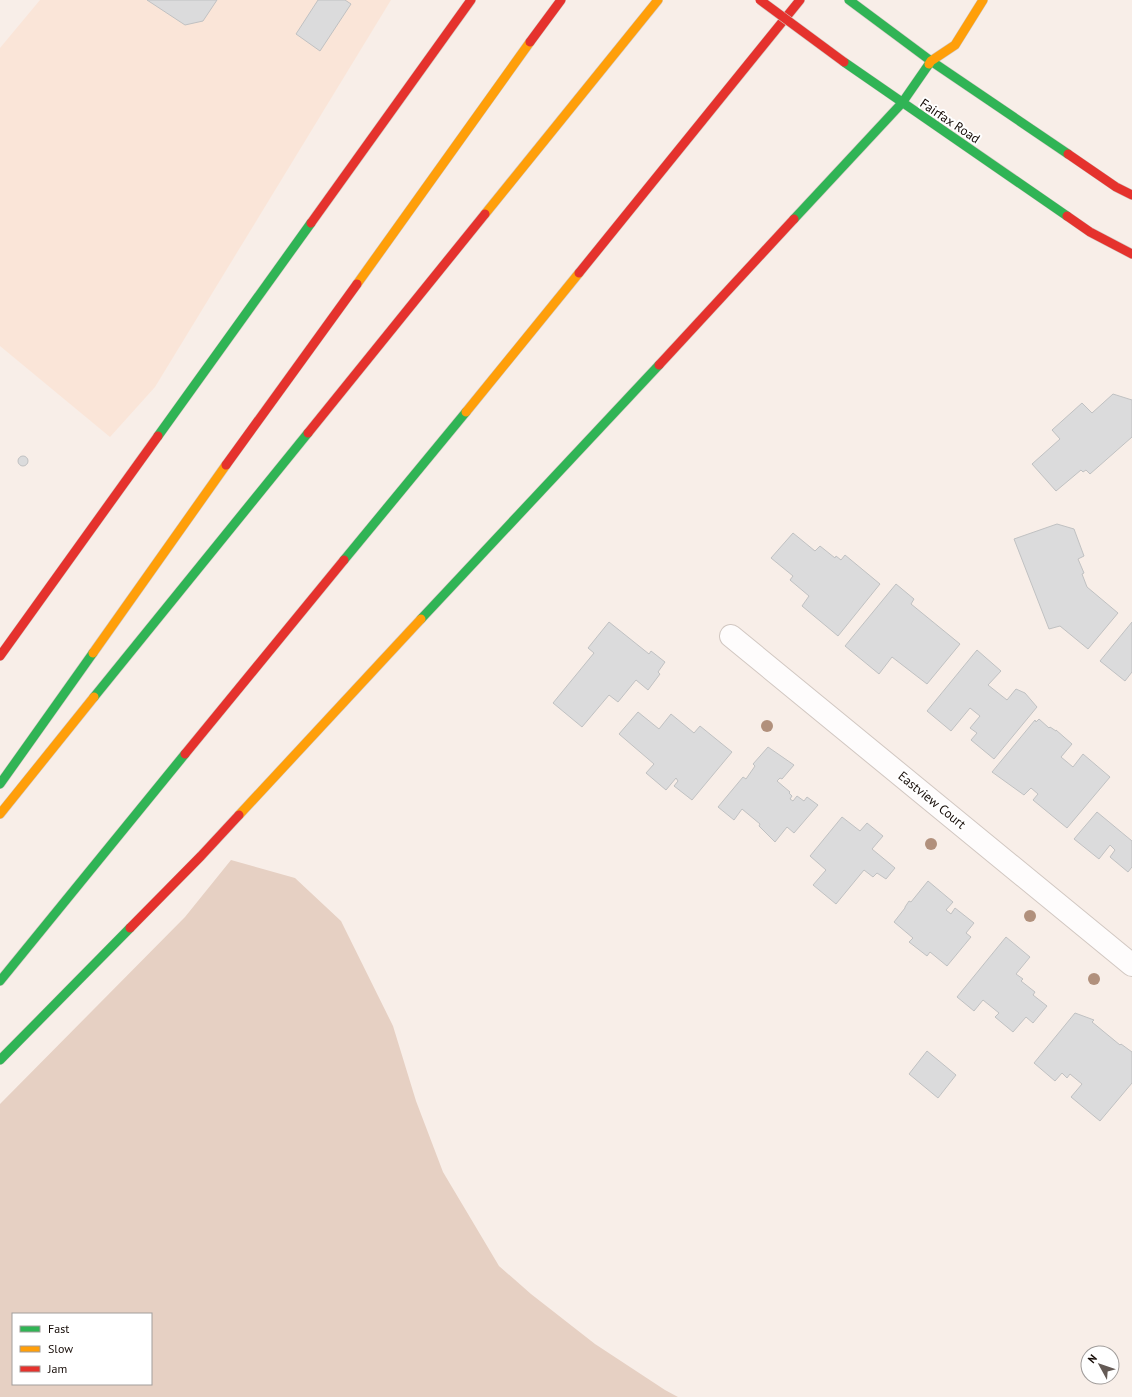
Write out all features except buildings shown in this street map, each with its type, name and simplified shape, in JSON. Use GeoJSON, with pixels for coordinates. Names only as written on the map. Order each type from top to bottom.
{"type":"FeatureCollection","features":[{"type":"Feature","properties":{"kind":"main road"},"geometry":{"type":"LineString","coordinates":[[0,656],[471,0]]}},
{"type":"Feature","properties":{"kind":"main road"},"geometry":{"type":"LineString","coordinates":[[0,784],[243,442],[561,0]]}},
{"type":"Feature","properties":{"kind":"main road"},"geometry":{"type":"LineString","coordinates":[[0,814],[658,0]]}},
{"type":"Feature","properties":{"kind":"main road","name":"Fairfax Road"},"geometry":{"type":"LineString","coordinates":[[760,0],[902,103],[1090,232],[1132,254]]}},
{"type":"Feature","properties":{"kind":"main road"},"geometry":{"type":"LineString","coordinates":[[0,981],[518,348],[800,0]]}},
{"type":"Feature","properties":{"kind":"main road"},"geometry":{"type":"LineString","coordinates":[[848,0],[931,61],[1116,187],[1132,195]]}},
{"type":"Feature","properties":{"kind":"main road"},"geometry":{"type":"LineString","coordinates":[[0,1060],[201,856],[902,103],[931,61],[955,45],[983,0]]}},
{"type":"Feature","properties":{"kind":"street","name":"Eastview Court"},"geometry":{"type":"LineString","coordinates":[[731,636],[1132,964]]}},
{"type":"Feature","properties":{"kind":"shaded area"},"geometry":{"type":"Polygon","coordinates":[[[40,0],[391,0],[155,387],[110,437],[0,346],[0,48],[40,0]]]}},
{"type":"Feature","properties":{"kind":"shaded area"},"geometry":{"type":"Polygon","coordinates":[[[231,860],[295,878],[341,921],[393,1026],[416,1101],[443,1172],[499,1266],[531,1294],[595,1344],[678,1397],[0,1397],[0,1104],[185,917],[231,860]]]}},
{"type":"Feature","properties":{"kind":"traffic: fast"},"geometry":{"type":"LineString","coordinates":[[849,0],[931,61],[1068,154]]}},
{"type":"Feature","properties":{"kind":"traffic: fast"},"geometry":{"type":"LineString","coordinates":[[844,62],[1067,216]]}},
{"type":"Feature","properties":{"kind":"traffic: fast"},"geometry":{"type":"LineString","coordinates":[[794,219],[902,103],[929,64]]}},
{"type":"Feature","properties":{"kind":"traffic: fast"},"geometry":{"type":"LineString","coordinates":[[158,436],[311,223]]}},
{"type":"Feature","properties":{"kind":"traffic: fast"},"geometry":{"type":"LineString","coordinates":[[421,619],[659,365]]}},
{"type":"Feature","properties":{"kind":"traffic: fast"},"geometry":{"type":"LineString","coordinates":[[344,560],[466,412]]}},
{"type":"Feature","properties":{"kind":"traffic: fast"},"geometry":{"type":"LineString","coordinates":[[94,697],[308,433]]}},
{"type":"Feature","properties":{"kind":"traffic: fast"},"geometry":{"type":"LineString","coordinates":[[0,784],[93,653]]}},
{"type":"Feature","properties":{"kind":"traffic: fast"},"geometry":{"type":"LineString","coordinates":[[0,981],[185,754]]}},
{"type":"Feature","properties":{"kind":"traffic: fast"},"geometry":{"type":"LineString","coordinates":[[0,1060],[130,928]]}},
{"type":"Feature","properties":{"kind":"traffic: slow"},"geometry":{"type":"LineString","coordinates":[[485,214],[658,0]]}},
{"type":"Feature","properties":{"kind":"traffic: slow"},"geometry":{"type":"LineString","coordinates":[[929,64],[931,61],[955,45],[983,0]]}},
{"type":"Feature","properties":{"kind":"traffic: slow"},"geometry":{"type":"LineString","coordinates":[[357,284],[530,42]]}},
{"type":"Feature","properties":{"kind":"traffic: slow"},"geometry":{"type":"LineString","coordinates":[[466,412],[579,273]]}},
{"type":"Feature","properties":{"kind":"traffic: slow"},"geometry":{"type":"LineString","coordinates":[[93,653],[226,465]]}},
{"type":"Feature","properties":{"kind":"traffic: slow"},"geometry":{"type":"LineString","coordinates":[[239,815],[421,619]]}},
{"type":"Feature","properties":{"kind":"traffic: slow"},"geometry":{"type":"LineString","coordinates":[[0,814],[94,697]]}},
{"type":"Feature","properties":{"kind":"traffic: jam"},"geometry":{"type":"LineString","coordinates":[[311,223],[471,0]]}},
{"type":"Feature","properties":{"kind":"traffic: jam"},"geometry":{"type":"LineString","coordinates":[[530,42],[561,0]]}},
{"type":"Feature","properties":{"kind":"traffic: jam"},"geometry":{"type":"LineString","coordinates":[[760,0],[844,62]]}},
{"type":"Feature","properties":{"kind":"traffic: jam"},"geometry":{"type":"LineString","coordinates":[[579,273],[800,0]]}},
{"type":"Feature","properties":{"kind":"traffic: jam"},"geometry":{"type":"LineString","coordinates":[[1068,154],[1116,187],[1132,195]]}},
{"type":"Feature","properties":{"kind":"traffic: jam"},"geometry":{"type":"LineString","coordinates":[[308,433],[485,214]]}},
{"type":"Feature","properties":{"kind":"traffic: jam"},"geometry":{"type":"LineString","coordinates":[[1067,216],[1090,232],[1132,254]]}},
{"type":"Feature","properties":{"kind":"traffic: jam"},"geometry":{"type":"LineString","coordinates":[[659,365],[794,219]]}},
{"type":"Feature","properties":{"kind":"traffic: jam"},"geometry":{"type":"LineString","coordinates":[[226,465],[357,284]]}},
{"type":"Feature","properties":{"kind":"traffic: jam"},"geometry":{"type":"LineString","coordinates":[[0,656],[158,436]]}},
{"type":"Feature","properties":{"kind":"traffic: jam"},"geometry":{"type":"LineString","coordinates":[[185,754],[344,560]]}},
{"type":"Feature","properties":{"kind":"traffic: jam"},"geometry":{"type":"LineString","coordinates":[[130,928],[239,815]]}}]}
